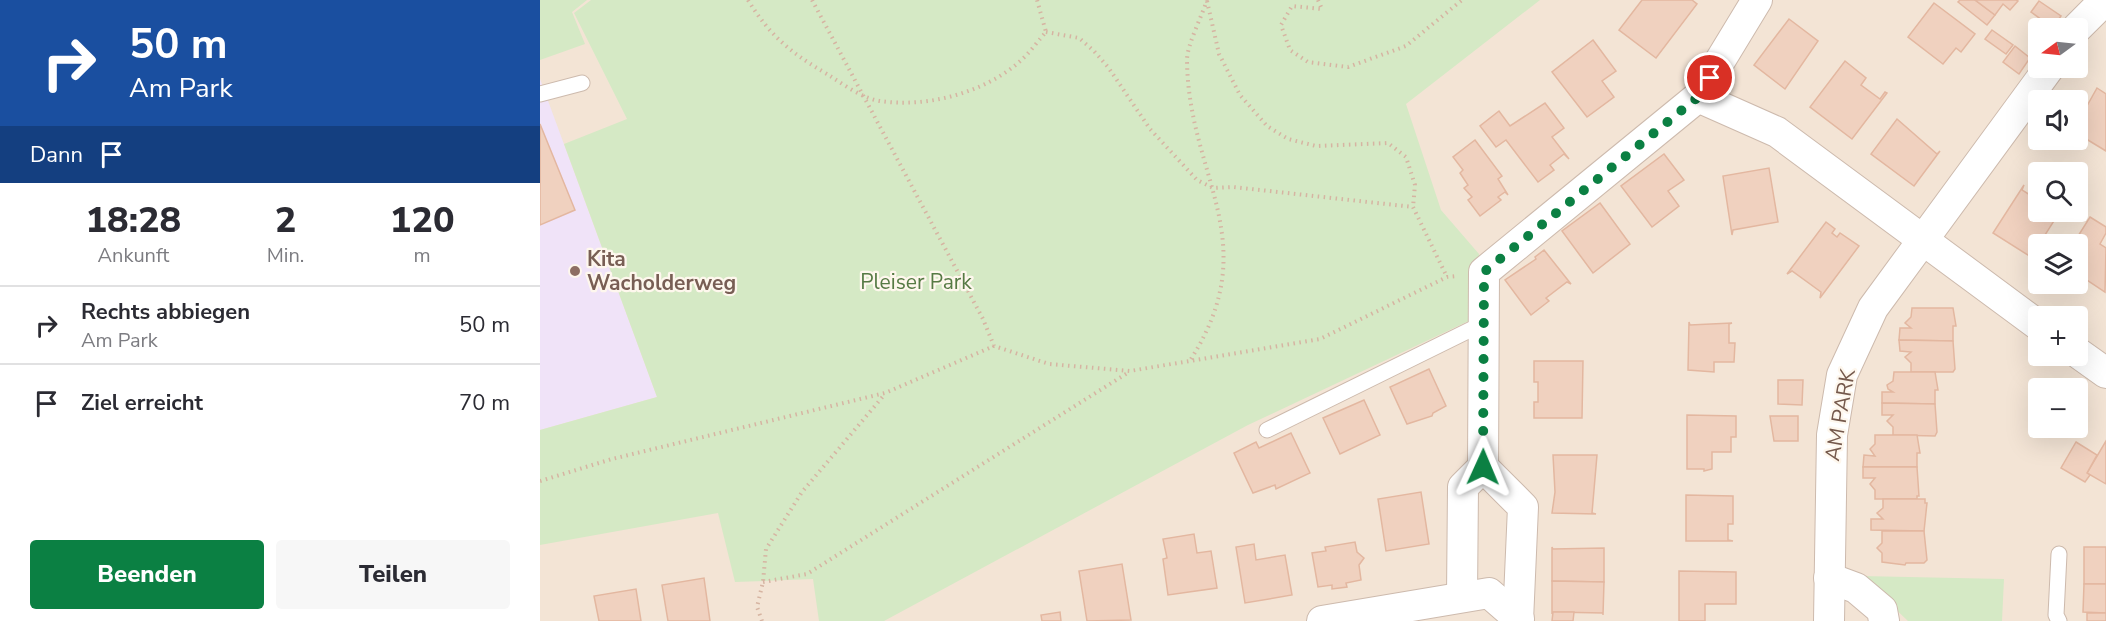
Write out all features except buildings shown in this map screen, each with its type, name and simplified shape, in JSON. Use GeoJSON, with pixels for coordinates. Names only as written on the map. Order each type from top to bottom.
{"type":"FeatureCollection","features":[{"type":"Feature","properties":{"kind":"street"},"geometry":{"type":"LineString","coordinates":[[1462,597],[1463,488],[1483,467],[1486,322],[1484,272],[1698,97],[1757,0]]}},
{"type":"Feature","properties":{"kind":"street"},"geometry":{"type":"LineString","coordinates":[[2087,18],[2105,0]]}},
{"type":"Feature","properties":{"kind":"street","name":"AM PARK"},"geometry":{"type":"LineString","coordinates":[[1829,621],[1832,435],[1842,375],[1873,308],[2042,78]]}},
{"type":"Feature","properties":{"kind":"street"},"geometry":{"type":"LineString","coordinates":[[1698,97],[1777,132],[1925,239],[2028,317]]}},
{"type":"Feature","properties":{"kind":"street"},"geometry":{"type":"LineString","coordinates":[[2088,360],[2106,373]]}},
{"type":"Feature","properties":{"kind":"street"},"geometry":{"type":"LineString","coordinates":[[1483,467],[1523,507],[1519,620]]}},
{"type":"Feature","properties":{"kind":"street"},"geometry":{"type":"LineString","coordinates":[[1828,578],[1856,588],[1882,610],[1884,621]]}},
{"type":"Feature","properties":{"kind":"street"},"geometry":{"type":"LineString","coordinates":[[1322,621],[1489,593],[1519,620]]}},
{"type":"Feature","properties":{"kind":"lane"},"geometry":{"type":"LineString","coordinates":[[540,94],[582,83]]}},
{"type":"Feature","properties":{"kind":"lane"},"geometry":{"type":"LineString","coordinates":[[1267,430],[1486,322]]}},
{"type":"Feature","properties":{"kind":"lane"},"geometry":{"type":"LineString","coordinates":[[2059,554],[2056,615],[2059,621]]}},
{"type":"Feature","properties":{"kind":"path"},"geometry":{"type":"LineString","coordinates":[[748,0],[765,27],[796,56],[860,94],[880,101],[915,101],[947,97],[975,88],[1018,63],[1046,32]]}},
{"type":"Feature","properties":{"kind":"path"},"geometry":{"type":"LineString","coordinates":[[812,0],[860,94],[955,266],[993,346]]}},
{"type":"Feature","properties":{"kind":"path"},"geometry":{"type":"LineString","coordinates":[[1037,0],[1046,32]]}},
{"type":"Feature","properties":{"kind":"path"},"geometry":{"type":"LineString","coordinates":[[1191,360],[1207,334],[1221,296],[1224,263],[1223,230],[1214,188],[1194,122],[1187,58],[1207,0]]}},
{"type":"Feature","properties":{"kind":"path"},"geometry":{"type":"LineString","coordinates":[[1207,0],[1219,54],[1240,95],[1267,126],[1288,139],[1316,146],[1388,143],[1406,157],[1415,185],[1413,207],[1447,278]]}},
{"type":"Feature","properties":{"kind":"path"},"geometry":{"type":"LineString","coordinates":[[1318,0],[1322,9],[1292,6],[1281,25],[1290,50],[1308,62],[1348,67],[1406,46],[1462,0]]}},
{"type":"Feature","properties":{"kind":"path"},"geometry":{"type":"LineString","coordinates":[[1046,32],[1079,38],[1094,51],[1108,67],[1150,129],[1197,180],[1214,188],[1233,187],[1413,207]]}},
{"type":"Feature","properties":{"kind":"path"},"geometry":{"type":"LineString","coordinates":[[540,481],[612,459],[885,393],[993,346],[1049,364],[1130,371],[1320,339],[1447,278],[1484,272]]}},
{"type":"Feature","properties":{"kind":"path"},"geometry":{"type":"LineString","coordinates":[[763,582],[807,574],[1130,371]]}},
{"type":"Feature","properties":{"kind":"path"},"geometry":{"type":"LineString","coordinates":[[762,621],[757,607],[763,582],[766,549],[802,492],[885,393]]}},
{"type":"Feature","properties":{"kind":"shaded area"},"geometry":{"type":"Polygon","coordinates":[[[540,0],[2106,0],[2106,621],[540,621],[540,0]]]}},
{"type":"Feature","properties":{"kind":"shaded area","name":"Kita Wacholderweg"},"geometry":{"type":"Polygon","coordinates":[[[540,79],[657,397],[540,430],[540,79]]]}},
{"type":"Feature","properties":{"kind":"green space"},"geometry":{"type":"Polygon","coordinates":[[[540,0],[587,0],[572,12],[585,44],[540,60],[540,0]]]}},
{"type":"Feature","properties":{"kind":"green space","name":"Pleiser Park"},"geometry":{"type":"Polygon","coordinates":[[[591,0],[1540,0],[1406,104],[1441,210],[1479,254],[1475,318],[1248,425],[884,621],[819,621],[813,579],[735,582],[718,513],[540,545],[540,430],[657,397],[564,144],[627,119],[574,13],[591,0]]]}},
{"type":"Feature","properties":{"kind":"green space"},"geometry":{"type":"Polygon","coordinates":[[[1861,576],[2004,579],[2002,621],[1908,621],[1861,576]]]}},
{"type":"Feature","properties":{"kind":"place","name":"Kita Wacholderweg"},"geometry":{"type":"Point","coordinates":[575,271]}},
{"type":"Feature","properties":{"kind":"route"},"geometry":{"type":"LineString","coordinates":[[1483,467],[1486,322],[1484,272],[1698,97],[1710,78]]}}]}
